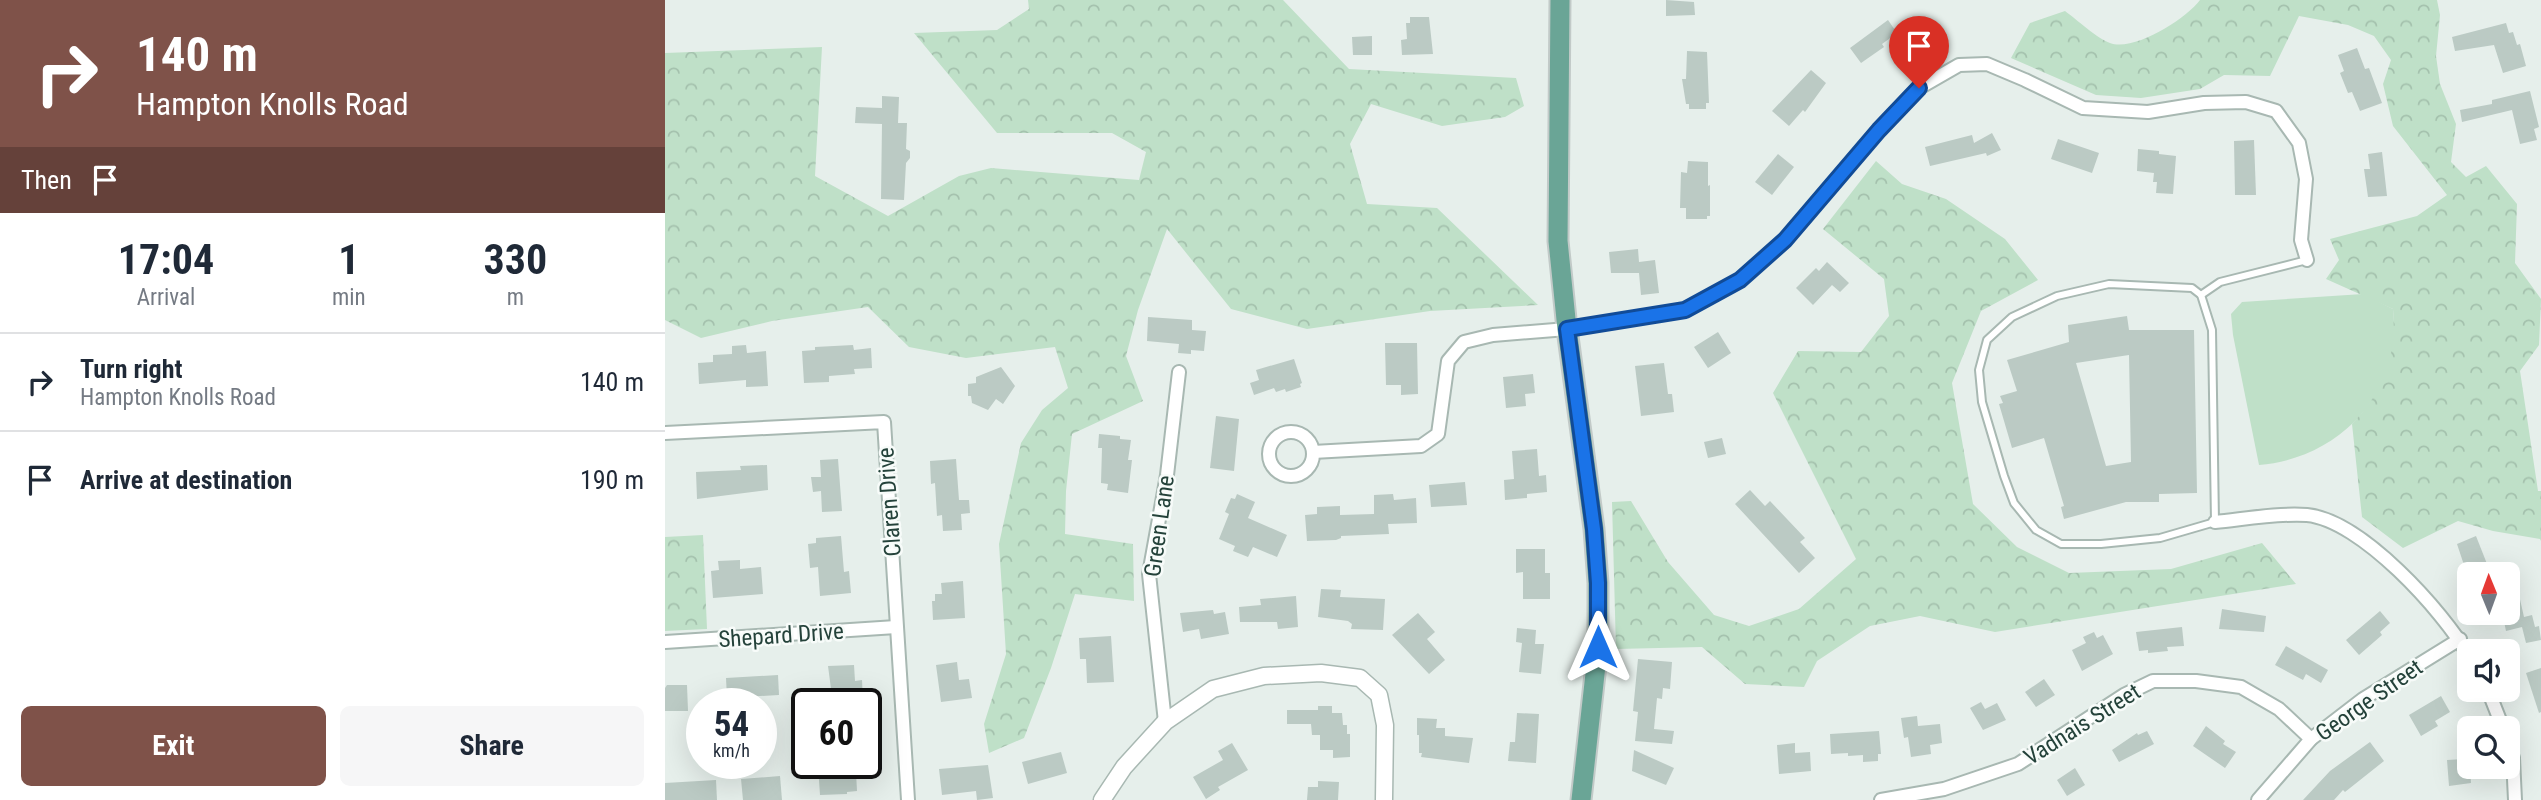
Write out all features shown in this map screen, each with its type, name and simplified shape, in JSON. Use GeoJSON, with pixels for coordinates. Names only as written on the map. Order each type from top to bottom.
{"type":"FeatureCollection","features":[{"type":"Feature","properties":{"kind":"main road"},"geometry":{"type":"LineString","coordinates":[[1560,0],[1558,241],[1594,529],[1598,583],[1598,647],[1581,800]]}},
{"type":"Feature","properties":{"kind":"street"},"geometry":{"type":"LineString","coordinates":[[1313,452],[1421,446],[1438,435],[1448,361],[1464,342],[1504,333],[1567,329],[1685,310],[1740,280],[1785,240],[1879,130],[1919,88],[1959,65],[1987,64],[2083,108],[2148,112],[2204,103],[2246,102],[2276,111],[2299,142],[2306,180],[2301,240],[2307,260]]}},
{"type":"Feature","properties":{"kind":"street","name":"Green Lane"},"geometry":{"type":"LineString","coordinates":[[1165,722],[1149,574],[1167,475],[1179,372]]}},
{"type":"Feature","properties":{"kind":"street","name":"Claren Drive"},"geometry":{"type":"LineString","coordinates":[[665,433],[884,422],[908,800]]}},
{"type":"Feature","properties":{"kind":"street"},"geometry":{"type":"LineString","coordinates":[[2215,522],[2308,515],[2336,524],[2374,548],[2446,621],[2460,639]]}},
{"type":"Feature","properties":{"kind":"street","name":"Shepard Drive"},"geometry":{"type":"LineString","coordinates":[[665,642],[896,626]]}},
{"type":"Feature","properties":{"kind":"street","name":"George Street"},"geometry":{"type":"LineString","coordinates":[[2258,800],[2311,739],[2363,699],[2457,641]]}},
{"type":"Feature","properties":{"kind":"street"},"geometry":{"type":"LineString","coordinates":[[1102,800],[1124,767],[1165,722],[1213,689],[1264,676],[1321,673],[1360,678],[1378,695],[1385,725],[1384,800]]}},
{"type":"Feature","properties":{"kind":"street","name":"Vadnais Street"},"geometry":{"type":"LineString","coordinates":[[1881,800],[1944,789],[2018,764],[2124,695],[2153,681],[2196,681],[2241,687],[2279,709],[2311,739]]}},
{"type":"Feature","properties":{"kind":"street"},"geometry":{"type":"LineString","coordinates":[[2514,779],[2515,800]]}},
{"type":"Feature","properties":{"kind":"lane"},"geometry":{"type":"LineString","coordinates":[[2201,296],[2220,282],[2307,260]]}},
{"type":"Feature","properties":{"kind":"lane"},"geometry":{"type":"LineString","coordinates":[[2109,284],[2192,288],[2201,296],[2212,330],[2215,522],[2160,538],[2101,544],[2061,544],[2036,530],[2014,503],[1982,402],[1979,370],[1987,340],[2012,317],[2057,296],[2109,284]]}},
{"type":"Feature","properties":{"kind":"green space"},"geometry":{"type":"Polygon","coordinates":[[[1028,0],[1283,0],[1349,69],[1516,78],[1524,106],[1505,117],[1442,126],[1371,104],[1350,144],[1367,204],[1437,208],[1538,305],[1430,311],[1307,329],[1231,309],[1167,229],[1138,310],[1126,356],[1143,401],[1072,434],[1066,491],[1065,534],[1133,544],[1134,601],[1075,594],[1024,738],[989,753],[984,724],[1006,654],[999,544],[1021,443],[1042,410],[1068,388],[1055,347],[966,358],[909,347],[868,307],[772,321],[701,338],[665,320],[665,53],[822,47],[815,176],[888,216],[959,176],[991,168],[1139,180],[1146,152],[1112,133],[997,133],[914,33],[997,30],[1029,9],[1028,0]]]}},
{"type":"Feature","properties":{"kind":"green space"},"geometry":{"type":"Polygon","coordinates":[[[2200,0],[2437,0],[2440,15],[2436,56],[2440,84],[2456,124],[2451,162],[2466,177],[2486,166],[2517,204],[2515,263],[2541,299],[2539,345],[2520,371],[2538,491],[2541,491],[2541,541],[2458,521],[2403,548],[2362,517],[2352,424],[2372,399],[2386,371],[2393,342],[2393,309],[2326,279],[2339,260],[2330,239],[2417,216],[2447,195],[2393,126],[2383,84],[2391,60],[2374,36],[2348,25],[2299,16],[2270,76],[2224,75],[2200,89],[2141,98],[2096,95],[2011,58],[2030,23],[2065,11],[2099,37],[2120,45],[2159,32],[2183,16],[2200,0]]]}},
{"type":"Feature","properties":{"kind":"green space"},"geometry":{"type":"Polygon","coordinates":[[[1876,161],[1902,184],[1946,199],[2005,239],[2038,280],[1981,311],[1952,383],[1973,504],[2017,547],[2069,573],[2171,569],[2262,543],[2296,584],[1995,632],[1920,616],[1870,626],[1817,661],[1804,687],[1745,684],[1702,647],[1616,649],[1612,502],[1631,501],[1668,562],[1714,615],[1749,626],[1799,609],[1856,559],[1773,393],[1798,351],[1861,352],[1889,316],[1884,279],[1823,229],[1876,161]]]}},
{"type":"Feature","properties":{"kind":"green space"},"geometry":{"type":"Polygon","coordinates":[[[2363,294],[2393,309],[2393,353],[2386,376],[2375,396],[2361,415],[2326,444],[2283,461],[2259,465],[2231,314],[2242,302],[2363,294]]]}},
{"type":"Feature","properties":{"kind":"green space"},"geometry":{"type":"Polygon","coordinates":[[[703,535],[707,629],[665,631],[665,537],[703,535]]]}},
{"type":"Feature","properties":{"kind":"building"},"geometry":{"type":"Polygon","coordinates":[[[1666,0],[1694,2],[1695,15],[1666,16],[1666,0]]]}},
{"type":"Feature","properties":{"kind":"building"},"geometry":{"type":"Polygon","coordinates":[[[1410,17],[1429,17],[1433,54],[1402,55],[1401,40],[1407,39],[1406,23],[1410,23],[1410,17]]]}},
{"type":"Feature","properties":{"kind":"building"},"geometry":{"type":"Polygon","coordinates":[[[1888,20],[1897,33],[1882,44],[1884,47],[1861,63],[1850,48],[1888,20]]]}},
{"type":"Feature","properties":{"kind":"building"},"geometry":{"type":"Polygon","coordinates":[[[2506,23],[2509,33],[2513,32],[2517,45],[2520,44],[2526,66],[2503,73],[2494,45],[2455,51],[2452,37],[2506,23]]]}},
{"type":"Feature","properties":{"kind":"building"},"geometry":{"type":"Polygon","coordinates":[[[1372,36],[1372,55],[1353,55],[1352,37],[1372,36]]]}},
{"type":"Feature","properties":{"kind":"building"},"geometry":{"type":"Polygon","coordinates":[[[2357,48],[2365,69],[2369,68],[2382,103],[2360,111],[2352,92],[2348,93],[2340,73],[2344,71],[2338,55],[2357,48]]]}},
{"type":"Feature","properties":{"kind":"building"},"geometry":{"type":"Polygon","coordinates":[[[1687,51],[1707,52],[1709,103],[1706,103],[1706,109],[1689,109],[1689,104],[1686,104],[1682,79],[1686,79],[1687,51]]]}},
{"type":"Feature","properties":{"kind":"building"},"geometry":{"type":"Polygon","coordinates":[[[1811,70],[1826,83],[1805,112],[1803,110],[1789,126],[1772,111],[1811,70]]]}},
{"type":"Feature","properties":{"kind":"building"},"geometry":{"type":"Polygon","coordinates":[[[2530,91],[2539,127],[2534,129],[2537,140],[2520,144],[2512,110],[2462,122],[2460,110],[2492,104],[2492,100],[2530,91]]]}},
{"type":"Feature","properties":{"kind":"building"},"geometry":{"type":"Polygon","coordinates":[[[882,96],[899,97],[898,123],[907,123],[906,149],[910,151],[910,158],[906,163],[904,200],[881,199],[882,124],[855,123],[856,107],[882,108],[882,96]]]}},
{"type":"Feature","properties":{"kind":"building"},"geometry":{"type":"Polygon","coordinates":[[[1992,133],[2001,150],[1987,156],[1986,153],[1930,166],[1925,147],[1972,135],[1974,143],[1992,133]]]}},
{"type":"Feature","properties":{"kind":"building"},"geometry":{"type":"Polygon","coordinates":[[[2058,139],[2099,153],[2092,173],[2051,159],[2058,139]]]}},
{"type":"Feature","properties":{"kind":"building"},"geometry":{"type":"Polygon","coordinates":[[[2254,140],[2256,195],[2235,195],[2234,141],[2254,140]]]}},
{"type":"Feature","properties":{"kind":"building"},"geometry":{"type":"Polygon","coordinates":[[[2138,149],[2176,156],[2173,194],[2156,193],[2154,173],[2137,171],[2138,149]]]}},
{"type":"Feature","properties":{"kind":"building"},"geometry":{"type":"Polygon","coordinates":[[[2382,152],[2387,196],[2368,197],[2364,169],[2370,169],[2368,154],[2382,152]]]}},
{"type":"Feature","properties":{"kind":"building"},"geometry":{"type":"Polygon","coordinates":[[[1778,154],[1794,167],[1772,195],[1755,182],[1778,154]]]}},
{"type":"Feature","properties":{"kind":"building"},"geometry":{"type":"Polygon","coordinates":[[[1688,161],[1708,162],[1710,216],[1707,216],[1707,219],[1686,219],[1686,208],[1680,208],[1681,172],[1687,173],[1688,161]]]}},
{"type":"Feature","properties":{"kind":"building"},"geometry":{"type":"Polygon","coordinates":[[[1638,249],[1639,262],[1655,260],[1659,293],[1641,295],[1639,273],[1611,273],[1609,252],[1638,249]]]}},
{"type":"Feature","properties":{"kind":"building"},"geometry":{"type":"Polygon","coordinates":[[[1827,262],[1849,283],[1840,292],[1832,285],[1813,305],[1796,288],[1816,268],[1819,271],[1827,262]]]}},
{"type":"Feature","properties":{"kind":"building"},"geometry":{"type":"Polygon","coordinates":[[[2127,316],[2129,330],[2194,330],[2197,493],[2159,494],[2159,502],[2126,502],[2064,519],[2061,507],[2064,506],[2044,438],[2012,448],[1999,404],[2003,403],[2000,396],[2017,391],[2007,360],[2069,342],[2068,325],[2127,316]],[[2129,355],[2076,363],[2106,466],[2131,462],[2129,355]]]}},
{"type":"Feature","properties":{"kind":"building"},"geometry":{"type":"Polygon","coordinates":[[[1148,317],[1192,320],[1192,330],[1206,331],[1204,351],[1178,353],[1179,344],[1147,341],[1148,317]]]}},
{"type":"Feature","properties":{"kind":"building"},"geometry":{"type":"Polygon","coordinates":[[[1718,332],[1731,353],[1708,368],[1694,347],[1718,332]]]}},
{"type":"Feature","properties":{"kind":"building"},"geometry":{"type":"Polygon","coordinates":[[[1385,343],[1417,343],[1418,394],[1401,395],[1401,385],[1386,385],[1385,343]]]}},
{"type":"Feature","properties":{"kind":"building"},"geometry":{"type":"Polygon","coordinates":[[[746,345],[747,353],[766,351],[768,386],[746,387],[746,380],[699,384],[698,363],[713,362],[713,355],[732,354],[732,346],[746,345]]]}},
{"type":"Feature","properties":{"kind":"building"},"geometry":{"type":"Polygon","coordinates":[[[853,345],[854,350],[871,348],[872,368],[854,369],[855,374],[829,376],[829,382],[804,383],[802,351],[815,350],[815,347],[853,345]]]}},
{"type":"Feature","properties":{"kind":"building"},"geometry":{"type":"Polygon","coordinates":[[[1294,359],[1301,387],[1286,392],[1285,389],[1276,392],[1274,388],[1254,395],[1250,383],[1259,380],[1256,370],[1294,359]]]}},
{"type":"Feature","properties":{"kind":"building"},"geometry":{"type":"Polygon","coordinates":[[[1664,363],[1668,394],[1672,394],[1674,412],[1641,416],[1635,366],[1664,363]]]}},
{"type":"Feature","properties":{"kind":"building"},"geometry":{"type":"Polygon","coordinates":[[[1001,367],[1015,386],[1003,404],[996,399],[988,410],[972,403],[971,396],[968,396],[968,384],[976,383],[976,377],[1001,367]]]}},
{"type":"Feature","properties":{"kind":"building"},"geometry":{"type":"Polygon","coordinates":[[[1533,374],[1535,393],[1525,394],[1526,406],[1506,408],[1503,377],[1533,374]]]}},
{"type":"Feature","properties":{"kind":"building"},"geometry":{"type":"Polygon","coordinates":[[[1216,416],[1239,419],[1234,471],[1210,468],[1216,416]]]}},
{"type":"Feature","properties":{"kind":"building"},"geometry":{"type":"Polygon","coordinates":[[[1099,434],[1131,440],[1128,460],[1132,460],[1128,493],[1107,490],[1108,484],[1101,483],[1102,448],[1098,448],[1099,434]]]}},
{"type":"Feature","properties":{"kind":"building"},"geometry":{"type":"Polygon","coordinates":[[[1722,438],[1726,454],[1708,458],[1704,442],[1722,438]]]}},
{"type":"Feature","properties":{"kind":"building"},"geometry":{"type":"Polygon","coordinates":[[[1537,449],[1539,476],[1546,475],[1547,492],[1527,494],[1527,498],[1505,500],[1504,480],[1514,479],[1512,451],[1537,449]]]}},
{"type":"Feature","properties":{"kind":"building"},"geometry":{"type":"Polygon","coordinates":[[[838,459],[842,511],[822,512],[821,491],[813,492],[811,477],[821,477],[820,460],[838,459]]]}},
{"type":"Feature","properties":{"kind":"building"},"geometry":{"type":"Polygon","coordinates":[[[956,459],[959,500],[969,500],[970,513],[961,514],[962,530],[943,531],[942,515],[937,516],[935,483],[931,484],[930,461],[956,459]]]}},
{"type":"Feature","properties":{"kind":"building"},"geometry":{"type":"Polygon","coordinates":[[[767,465],[768,490],[697,499],[696,472],[741,470],[740,466],[767,465]]]}},
{"type":"Feature","properties":{"kind":"building"},"geometry":{"type":"Polygon","coordinates":[[[1465,482],[1467,505],[1431,507],[1429,485],[1465,482]]]}},
{"type":"Feature","properties":{"kind":"building"},"geometry":{"type":"Polygon","coordinates":[[[1750,490],[1765,506],[1770,501],[1805,538],[1800,542],[1815,558],[1799,573],[1735,504],[1750,490]]]}},
{"type":"Feature","properties":{"kind":"building"},"geometry":{"type":"Polygon","coordinates":[[[1237,494],[1255,502],[1248,518],[1287,535],[1277,557],[1253,547],[1248,557],[1233,551],[1235,546],[1219,539],[1229,514],[1225,512],[1231,498],[1235,499],[1237,494]]]}},
{"type":"Feature","properties":{"kind":"building"},"geometry":{"type":"Polygon","coordinates":[[[1393,494],[1394,500],[1416,498],[1417,523],[1388,524],[1389,534],[1307,541],[1305,515],[1317,514],[1317,507],[1340,506],[1340,515],[1374,514],[1374,495],[1393,494]]]}},
{"type":"Feature","properties":{"kind":"building"},"geometry":{"type":"Polygon","coordinates":[[[841,536],[844,572],[849,571],[851,593],[820,596],[818,567],[810,568],[808,544],[816,543],[816,538],[841,536]]]}},
{"type":"Feature","properties":{"kind":"building"},"geometry":{"type":"Polygon","coordinates":[[[2476,536],[2486,562],[2463,562],[2457,544],[2476,536]]]}},
{"type":"Feature","properties":{"kind":"building"},"geometry":{"type":"Polygon","coordinates":[[[1516,549],[1545,549],[1545,573],[1550,573],[1550,599],[1523,599],[1523,572],[1516,573],[1516,549]]]}},
{"type":"Feature","properties":{"kind":"building"},"geometry":{"type":"Polygon","coordinates":[[[740,560],[740,569],[761,567],[763,594],[713,598],[711,571],[719,570],[718,561],[740,560]]]}},
{"type":"Feature","properties":{"kind":"building"},"geometry":{"type":"Polygon","coordinates":[[[963,581],[965,618],[933,620],[932,601],[935,601],[935,594],[942,594],[941,583],[963,581]]]}},
{"type":"Feature","properties":{"kind":"building"},"geometry":{"type":"Polygon","coordinates":[[[1321,589],[1341,590],[1340,597],[1385,599],[1383,630],[1351,629],[1352,624],[1348,621],[1318,617],[1321,589]]]}},
{"type":"Feature","properties":{"kind":"building"},"geometry":{"type":"Polygon","coordinates":[[[1296,596],[1298,627],[1278,629],[1277,622],[1240,622],[1239,607],[1261,605],[1260,599],[1296,596]]]}},
{"type":"Feature","properties":{"kind":"building"},"geometry":{"type":"Polygon","coordinates":[[[2520,599],[2524,617],[2532,615],[2535,627],[2539,626],[2541,640],[2526,643],[2522,627],[2506,631],[2505,625],[2520,625],[2520,599]]]}},
{"type":"Feature","properties":{"kind":"building"},"geometry":{"type":"Polygon","coordinates":[[[2222,609],[2266,616],[2264,632],[2219,629],[2222,609]]]}},
{"type":"Feature","properties":{"kind":"building"},"geometry":{"type":"Polygon","coordinates":[[[1213,610],[1214,614],[1225,612],[1229,634],[1201,639],[1199,629],[1183,632],[1180,613],[1213,610]]]}},
{"type":"Feature","properties":{"kind":"building"},"geometry":{"type":"Polygon","coordinates":[[[2380,611],[2390,623],[2380,632],[2382,635],[2359,655],[2346,640],[2380,611]]]}},
{"type":"Feature","properties":{"kind":"building"},"geometry":{"type":"Polygon","coordinates":[[[1418,613],[1435,632],[1427,639],[1445,660],[1429,674],[1392,635],[1418,613]]]}},
{"type":"Feature","properties":{"kind":"building"},"geometry":{"type":"Polygon","coordinates":[[[2182,627],[2184,646],[2167,647],[2168,651],[2139,651],[2136,632],[2182,627]]]}},
{"type":"Feature","properties":{"kind":"building"},"geometry":{"type":"Polygon","coordinates":[[[1517,628],[1536,630],[1535,644],[1544,644],[1541,674],[1519,672],[1522,643],[1516,642],[1517,628]]]}},
{"type":"Feature","properties":{"kind":"building"},"geometry":{"type":"Polygon","coordinates":[[[2094,632],[2097,638],[2103,635],[2113,654],[2082,671],[2072,650],[2086,643],[2083,637],[2094,632]]]}},
{"type":"Feature","properties":{"kind":"building"},"geometry":{"type":"Polygon","coordinates":[[[1111,636],[1114,682],[1087,683],[1086,659],[1080,659],[1079,638],[1111,636]]]}},
{"type":"Feature","properties":{"kind":"building"},"geometry":{"type":"Polygon","coordinates":[[[2286,646],[2328,670],[2321,683],[2306,674],[2303,680],[2275,665],[2286,646]]]}},
{"type":"Feature","properties":{"kind":"building"},"geometry":{"type":"Polygon","coordinates":[[[1638,659],[1672,662],[1670,689],[1663,688],[1662,699],[1657,698],[1654,729],[1674,731],[1672,744],[1635,741],[1638,712],[1633,711],[1638,659]]]}},
{"type":"Feature","properties":{"kind":"building"},"geometry":{"type":"Polygon","coordinates":[[[957,662],[959,680],[969,679],[972,698],[941,702],[936,665],[957,662]]]}},
{"type":"Feature","properties":{"kind":"building"},"geometry":{"type":"Polygon","coordinates":[[[854,665],[855,681],[862,680],[862,688],[831,688],[828,666],[854,665]]]}},
{"type":"Feature","properties":{"kind":"building"},"geometry":{"type":"Polygon","coordinates":[[[2541,668],[2541,712],[2539,713],[2526,673],[2541,668]]]}},
{"type":"Feature","properties":{"kind":"building"},"geometry":{"type":"Polygon","coordinates":[[[778,675],[779,695],[777,688],[726,688],[726,678],[778,675]]]}},
{"type":"Feature","properties":{"kind":"building"},"geometry":{"type":"Polygon","coordinates":[[[2044,679],[2055,695],[2036,707],[2025,692],[2044,679]]]}},
{"type":"Feature","properties":{"kind":"building"},"geometry":{"type":"Polygon","coordinates":[[[667,685],[687,685],[686,711],[665,711],[667,685]]]}},
{"type":"Feature","properties":{"kind":"building"},"geometry":{"type":"Polygon","coordinates":[[[2441,696],[2450,712],[2435,721],[2438,726],[2421,736],[2409,715],[2441,696]]]}},
{"type":"Feature","properties":{"kind":"building"},"geometry":{"type":"Polygon","coordinates":[[[1981,702],[1985,709],[1997,703],[2006,720],[1983,730],[1970,708],[1981,702]]]}},
{"type":"Feature","properties":{"kind":"building"},"geometry":{"type":"Polygon","coordinates":[[[1318,706],[1332,706],[1332,713],[1342,713],[1343,725],[1347,725],[1347,734],[1350,734],[1350,757],[1333,758],[1333,750],[1320,750],[1320,735],[1312,735],[1311,724],[1287,724],[1287,710],[1318,710],[1318,706]]]}},
{"type":"Feature","properties":{"kind":"building"},"geometry":{"type":"Polygon","coordinates":[[[1517,713],[1539,714],[1536,763],[1508,761],[1510,742],[1515,742],[1517,713]]]}},
{"type":"Feature","properties":{"kind":"building"},"geometry":{"type":"Polygon","coordinates":[[[1917,716],[1918,726],[1940,724],[1942,743],[1930,745],[1931,754],[1911,757],[1901,718],[1917,716]]]}},
{"type":"Feature","properties":{"kind":"building"},"geometry":{"type":"Polygon","coordinates":[[[1417,718],[1437,719],[1436,728],[1445,728],[1445,736],[1473,738],[1469,763],[1421,757],[1417,718]]]}},
{"type":"Feature","properties":{"kind":"building"},"geometry":{"type":"Polygon","coordinates":[[[2206,726],[2225,741],[2223,744],[2236,752],[2225,768],[2193,746],[2206,726]]]}},
{"type":"Feature","properties":{"kind":"building"},"geometry":{"type":"Polygon","coordinates":[[[1879,731],[1881,754],[1878,754],[1878,761],[1863,762],[1863,755],[1831,754],[1830,734],[1879,731]]]}},
{"type":"Feature","properties":{"kind":"building"},"geometry":{"type":"Polygon","coordinates":[[[2147,731],[2154,744],[2119,762],[2112,750],[2137,733],[2138,735],[2147,731]]]}},
{"type":"Feature","properties":{"kind":"building"},"geometry":{"type":"Polygon","coordinates":[[[2370,742],[2384,761],[2345,792],[2343,790],[2334,800],[2303,800],[2330,771],[2370,742]]]}},
{"type":"Feature","properties":{"kind":"building"},"geometry":{"type":"Polygon","coordinates":[[[1232,743],[1248,770],[1218,787],[1220,790],[1206,799],[1193,777],[1223,760],[1218,751],[1232,743]]]}},
{"type":"Feature","properties":{"kind":"building"},"geometry":{"type":"Polygon","coordinates":[[[1795,743],[1795,753],[1810,752],[1811,771],[1779,774],[1777,745],[1795,743]]]}},
{"type":"Feature","properties":{"kind":"building"},"geometry":{"type":"Polygon","coordinates":[[[1634,750],[1674,768],[1666,785],[1632,771],[1634,750]]]}},
{"type":"Feature","properties":{"kind":"building"},"geometry":{"type":"Polygon","coordinates":[[[1061,752],[1067,773],[1028,784],[1022,762],[1061,752]]]}},
{"type":"Feature","properties":{"kind":"building"},"geometry":{"type":"Polygon","coordinates":[[[2457,759],[2457,779],[2471,779],[2471,783],[2449,786],[2447,760],[2457,759]]]}},
{"type":"Feature","properties":{"kind":"building"},"geometry":{"type":"Polygon","coordinates":[[[988,765],[993,798],[977,800],[976,791],[942,795],[939,769],[988,765]]]}},
{"type":"Feature","properties":{"kind":"building"},"geometry":{"type":"Polygon","coordinates":[[[2075,768],[2085,785],[2067,796],[2057,780],[2075,768]]]}},
{"type":"Feature","properties":{"kind":"building"},"geometry":{"type":"Polygon","coordinates":[[[780,776],[782,800],[743,800],[741,779],[777,779],[780,776]]]}},
{"type":"Feature","properties":{"kind":"building"},"geometry":{"type":"Polygon","coordinates":[[[819,779],[856,779],[857,791],[820,795],[819,779]]]}},
{"type":"Feature","properties":{"kind":"building"},"geometry":{"type":"Polygon","coordinates":[[[716,780],[717,800],[665,800],[665,783],[716,780]]]}},
{"type":"Feature","properties":{"kind":"building"},"geometry":{"type":"Polygon","coordinates":[[[1318,781],[1339,782],[1338,800],[1307,800],[1308,787],[1318,787],[1318,781]]]}},
{"type":"Feature","properties":{"kind":"route"},"geometry":{"type":"LineString","coordinates":[[1598,647],[1598,583],[1594,529],[1567,329],[1685,310],[1740,280],[1785,240],[1832,183],[1919,88]]}}]}
